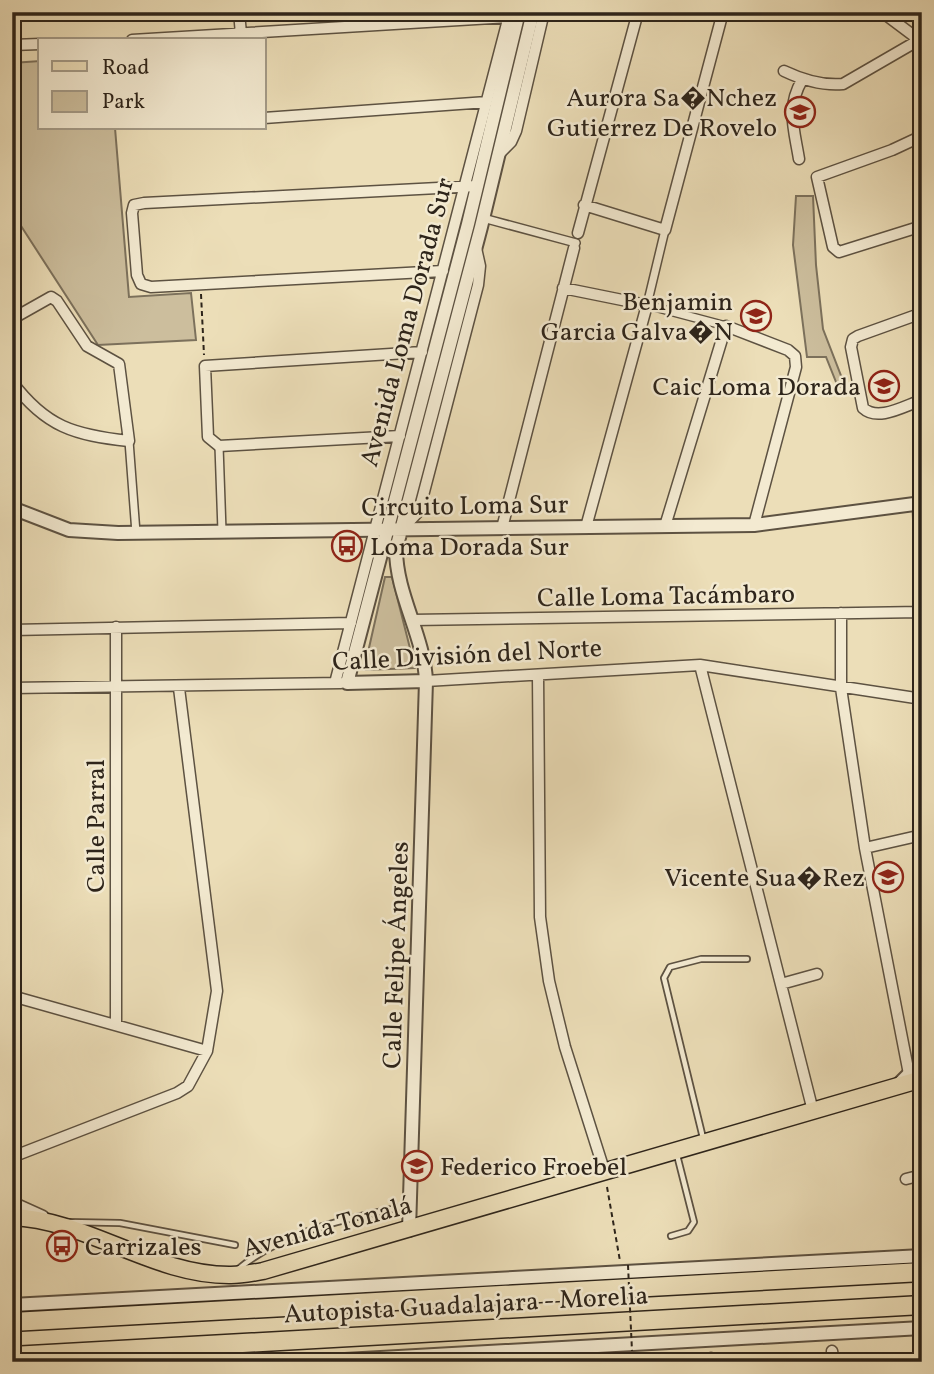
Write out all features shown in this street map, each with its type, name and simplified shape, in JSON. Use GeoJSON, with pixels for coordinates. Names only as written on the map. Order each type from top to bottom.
{"type":"FeatureCollection","features":[{"type":"Feature","properties":{"kind":"highway","name":"Autopista Guadalajara - Morelia"},"geometry":{"type":"LineString","coordinates":[[12,1322],[922,1272]]}},
{"type":"Feature","properties":{"kind":"highway","name":"Autopista Guadalajara - Morelia"},"geometry":{"type":"LineString","coordinates":[[12,1356],[922,1305]]}},
{"type":"Feature","properties":{"kind":"main road","name":"Avenida Tonalá"},"geometry":{"type":"LineString","coordinates":[[12,1217],[57,1222],[149,1257],[203,1272],[231,1275],[263,1271],[895,1087],[915,1077]]}},
{"type":"Feature","properties":{"kind":"street"},"geometry":{"type":"LineString","coordinates":[[239,12],[240,34]]}},
{"type":"Feature","properties":{"kind":"street","name":"Avenida Loma Dorada Sur"},"geometry":{"type":"LineString","coordinates":[[341,683],[351,623],[498,156],[533,12]]}},
{"type":"Feature","properties":{"kind":"street","name":"Avenida Loma Dorada Sur"},"geometry":{"type":"LineString","coordinates":[[498,156],[511,142],[516,131],[544,12]]}},
{"type":"Feature","properties":{"kind":"street"},"geometry":{"type":"LineString","coordinates":[[502,528],[584,205],[638,12]]}},
{"type":"Feature","properties":{"kind":"street"},"geometry":{"type":"LineString","coordinates":[[586,527],[723,12]]}},
{"type":"Feature","properties":{"kind":"street"},"geometry":{"type":"LineString","coordinates":[[784,71],[802,80],[831,85],[843,84],[920,41],[883,12]]}},
{"type":"Feature","properties":{"kind":"street"},"geometry":{"type":"LineString","coordinates":[[168,38],[513,14]]}},
{"type":"Feature","properties":{"kind":"street","name":"Avenida Loma Dorada Sur"},"geometry":{"type":"LineString","coordinates":[[426,681],[422,648],[396,568],[396,549],[476,246],[477,223],[471,187],[487,102],[513,14]]}},
{"type":"Feature","properties":{"kind":"street","name":"Avenida Loma Dorada Sur"},"geometry":{"type":"LineString","coordinates":[[341,683],[382,529],[400,436],[443,271],[471,187],[513,14]]}},
{"type":"Feature","properties":{"kind":"street"},"geometry":{"type":"LineString","coordinates":[[12,45],[38,44]]}},
{"type":"Feature","properties":{"kind":"street"},"geometry":{"type":"LineString","coordinates":[[799,159],[791,107],[792,98],[802,80]]}},
{"type":"Feature","properties":{"kind":"street"},"geometry":{"type":"LineString","coordinates":[[266,118],[487,102]]}},
{"type":"Feature","properties":{"kind":"street"},"geometry":{"type":"LineString","coordinates":[[922,136],[892,150],[817,177],[834,247],[839,252],[922,226]]}},
{"type":"Feature","properties":{"kind":"street"},"geometry":{"type":"LineString","coordinates":[[443,271],[151,287],[141,284],[137,275],[132,213],[134,205],[471,187]]}},
{"type":"Feature","properties":{"kind":"street"},"geometry":{"type":"LineString","coordinates":[[584,205],[665,230]]}},
{"type":"Feature","properties":{"kind":"street"},"geometry":{"type":"LineString","coordinates":[[477,223],[576,241]]}},
{"type":"Feature","properties":{"kind":"street"},"geometry":{"type":"LineString","coordinates":[[564,288],[647,305],[726,326],[788,350],[795,356],[796,367],[754,524]]}},
{"type":"Feature","properties":{"kind":"street"},"geometry":{"type":"LineString","coordinates":[[12,319],[51,298],[57,301],[87,346],[119,364],[129,442],[136,533]]}},
{"type":"Feature","properties":{"kind":"street"},"geometry":{"type":"LineString","coordinates":[[922,313],[853,339],[850,347],[863,408],[869,413],[879,415],[922,400]]}},
{"type":"Feature","properties":{"kind":"street"},"geometry":{"type":"LineString","coordinates":[[665,526],[726,326]]}},
{"type":"Feature","properties":{"kind":"street"},"geometry":{"type":"LineString","coordinates":[[400,436],[216,444],[208,437],[205,366],[422,352]]}},
{"type":"Feature","properties":{"kind":"street"},"geometry":{"type":"LineString","coordinates":[[12,382],[29,404],[50,421],[82,436],[129,442]]}},
{"type":"Feature","properties":{"kind":"street"},"geometry":{"type":"LineString","coordinates":[[216,444],[222,531]]}},
{"type":"Feature","properties":{"kind":"street"},"geometry":{"type":"LineString","coordinates":[[920,503],[921,617]]}},
{"type":"Feature","properties":{"kind":"street","name":"Circuito Loma Sur"},"geometry":{"type":"LineString","coordinates":[[12,508],[69,530],[136,533],[754,524],[920,503]]}},
{"type":"Feature","properties":{"kind":"street"},"geometry":{"type":"LineString","coordinates":[[841,613],[841,688],[865,848],[915,1077]]}},
{"type":"Feature","properties":{"kind":"street","name":"Calle Loma Tacámbaro"},"geometry":{"type":"LineString","coordinates":[[412,620],[841,613],[921,617]]}},
{"type":"Feature","properties":{"kind":"street"},"geometry":{"type":"LineString","coordinates":[[12,630],[351,623]]}},
{"type":"Feature","properties":{"kind":"street","name":"Calle Parral"},"geometry":{"type":"LineString","coordinates":[[116,627],[116,1025]]}},
{"type":"Feature","properties":{"kind":"street"},"geometry":{"type":"LineString","coordinates":[[700,665],[813,1111]]}},
{"type":"Feature","properties":{"kind":"street","name":"Calle División del Norte"},"geometry":{"type":"LineString","coordinates":[[12,688],[179,688],[426,681],[700,665],[922,699]]}},
{"type":"Feature","properties":{"kind":"street"},"geometry":{"type":"LineString","coordinates":[[538,675],[540,917],[549,981],[565,1047],[605,1173]]}},
{"type":"Feature","properties":{"kind":"street","name":"Calle Felipe Ángeles"},"geometry":{"type":"LineString","coordinates":[[409,1230],[426,681]]}},
{"type":"Feature","properties":{"kind":"street"},"geometry":{"type":"LineString","coordinates":[[12,1157],[177,1093],[188,1086],[206,1051],[217,990],[179,688]]}},
{"type":"Feature","properties":{"kind":"street"},"geometry":{"type":"LineString","coordinates":[[865,848],[922,835]]}},
{"type":"Feature","properties":{"kind":"street"},"geometry":{"type":"LineString","coordinates":[[781,984],[817,974]]}},
{"type":"Feature","properties":{"kind":"street"},"geometry":{"type":"LineString","coordinates":[[12,996],[206,1051]]}},
{"type":"Feature","properties":{"kind":"street","name":"Avenida Tonalá"},"geometry":{"type":"LineString","coordinates":[[915,1077],[922,1068]]}},
{"type":"Feature","properties":{"kind":"street"},"geometry":{"type":"LineString","coordinates":[[906,1179],[922,1175]]}},
{"type":"Feature","properties":{"kind":"street"},"geometry":{"type":"LineString","coordinates":[[12,1202],[57,1222]]}},
{"type":"Feature","properties":{"kind":"street"},"geometry":{"type":"LineString","coordinates":[[12,1305],[922,1256]]}},
{"type":"Feature","properties":{"kind":"street"},"geometry":{"type":"LineString","coordinates":[[309,1362],[922,1328]]}},
{"type":"Feature","properties":{"kind":"lane"},"geometry":{"type":"LineString","coordinates":[[704,1142],[664,978],[670,967],[701,959],[747,959]]}},
{"type":"Feature","properties":{"kind":"lane"},"geometry":{"type":"LineString","coordinates":[[671,1236],[688,1231],[694,1222],[676,1151]]}},
{"type":"Feature","properties":{"kind":"lane"},"geometry":{"type":"LineString","coordinates":[[231,1275],[279,1241],[337,1222],[410,1205]]}},
{"type":"Feature","properties":{"kind":"lane"},"geometry":{"type":"LineString","coordinates":[[57,1222],[120,1223],[234,1245]]}},
{"type":"Feature","properties":{"kind":"path"},"geometry":{"type":"LineString","coordinates":[[201,286],[205,366]]}},
{"type":"Feature","properties":{"kind":"path"},"geometry":{"type":"LineString","coordinates":[[605,1173],[620,1261],[632,1260]]}},
{"type":"Feature","properties":{"kind":"path"},"geometry":{"type":"LineString","coordinates":[[628,1265],[632,1351]]}},
{"type":"Feature","properties":{"kind":"green space"},"geometry":{"type":"Polygon","coordinates":[[[38,61],[38,130],[115,130],[129,297],[191,293],[196,340],[98,345],[12,212],[12,63],[38,61]]]}},
{"type":"Feature","properties":{"kind":"green space"},"geometry":{"type":"Polygon","coordinates":[[[796,196],[813,196],[816,265],[823,329],[845,386],[838,387],[826,357],[807,357],[793,245],[796,196]]]}},
{"type":"Feature","properties":{"kind":"green space"},"geometry":{"type":"Polygon","coordinates":[[[385,577],[392,577],[415,668],[364,670],[385,577]]]}},
{"type":"Feature","properties":{"kind":"place","name":"Aurora Sa�Nchez Gutierrez De Rovelo"},"geometry":{"type":"Point","coordinates":[800,112]}},
{"type":"Feature","properties":{"kind":"place","name":"Benjamin Garcia Galva�N"},"geometry":{"type":"Point","coordinates":[756,316]}},
{"type":"Feature","properties":{"kind":"place","name":"Caic Loma Dorada"},"geometry":{"type":"Point","coordinates":[884,386]}},
{"type":"Feature","properties":{"kind":"place","name":"Loma Dorada Sur"},"geometry":{"type":"Point","coordinates":[347,546]}},
{"type":"Feature","properties":{"kind":"place","name":"Vicente Sua�Rez"},"geometry":{"type":"Point","coordinates":[888,877]}},
{"type":"Feature","properties":{"kind":"place","name":"Federico Froebel"},"geometry":{"type":"Point","coordinates":[417,1166]}},
{"type":"Feature","properties":{"kind":"place","name":"Carrizales"},"geometry":{"type":"Point","coordinates":[62,1246]}}]}
